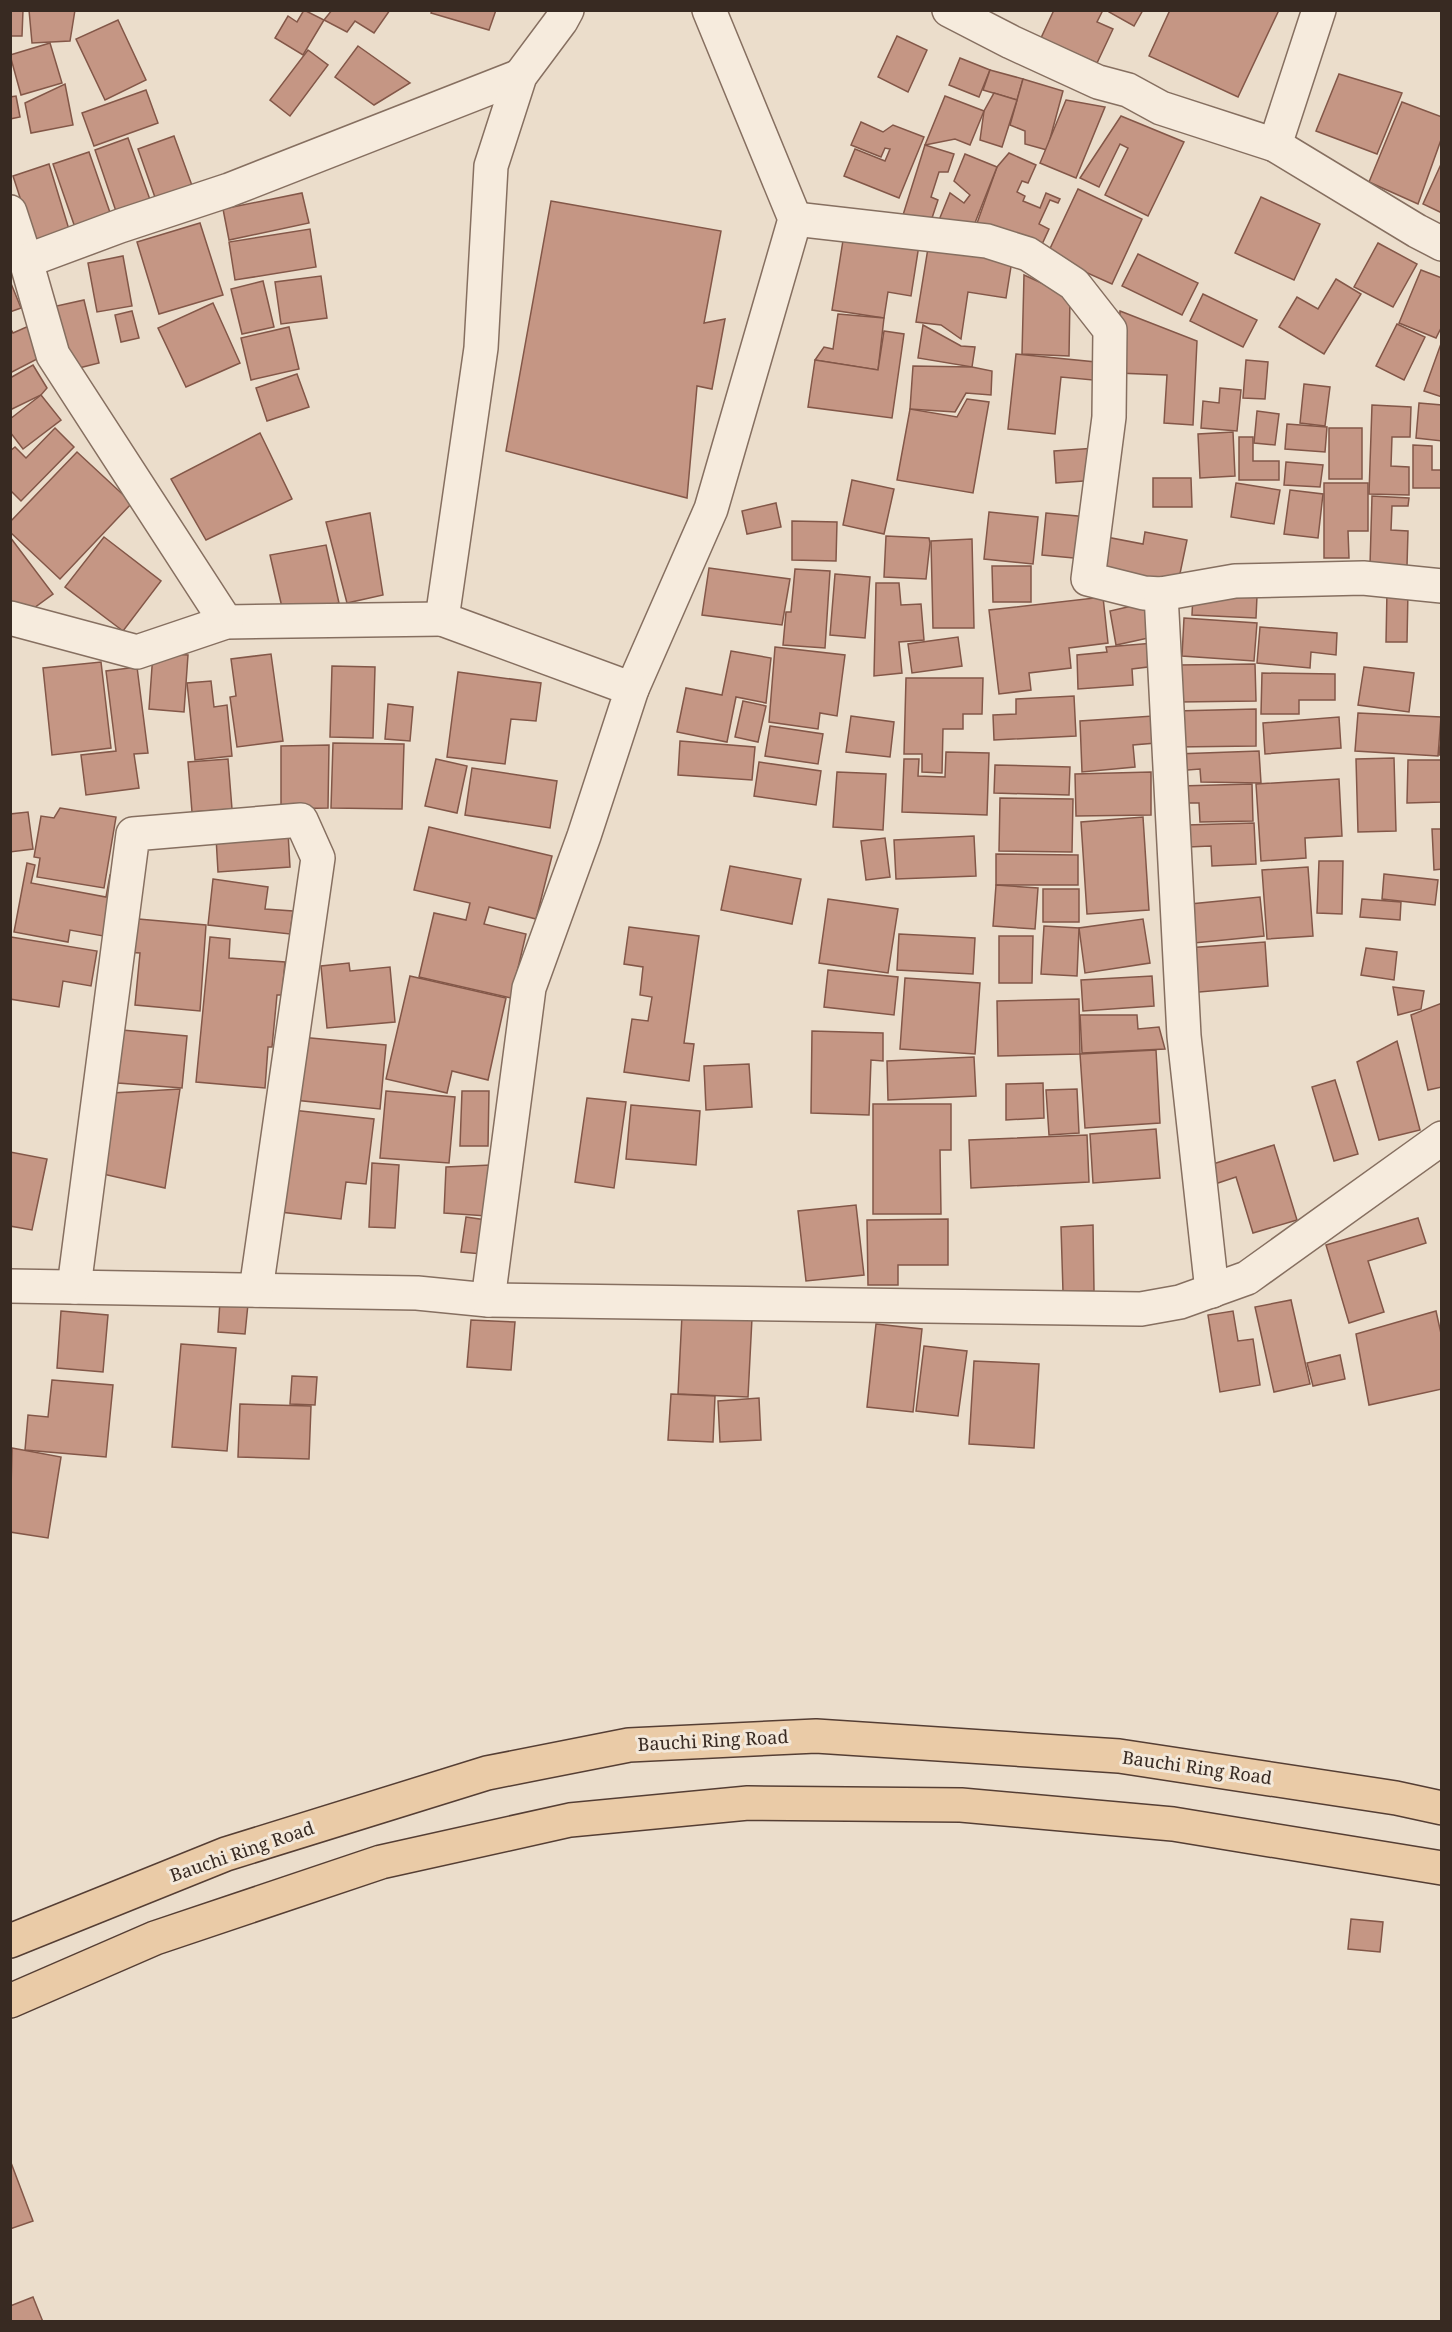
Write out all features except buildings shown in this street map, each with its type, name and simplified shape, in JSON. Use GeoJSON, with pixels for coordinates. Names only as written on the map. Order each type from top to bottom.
{"type":"FeatureCollection","features":[{"type":"Feature","properties":{"kind":"main road","name":"Bauchi Ring Road"},"geometry":{"type":"LineString","coordinates":[[10,1941],[226,1854],[487,1773],[629,1744],[816,1736],[1119,1756],[1396,1798],[1442,1808]]}},
{"type":"Feature","properties":{"kind":"main road"},"geometry":{"type":"LineString","coordinates":[[10,2001],[155,1938],[381,1862],[570,1820],[713,1806],[748,1803],[961,1805],[1173,1824],[1442,1868]]}},
{"type":"Feature","properties":{"kind":"street"},"geometry":{"type":"LineString","coordinates":[[442,619],[481,348],[491,166],[512,107],[520,76],[567,10]]}},
{"type":"Feature","properties":{"kind":"street"},"geometry":{"type":"LineString","coordinates":[[488,1300],[529,988],[580,847],[632,689],[711,509],[795,219],[709,10]]}},
{"type":"Feature","properties":{"kind":"street"},"geometry":{"type":"LineString","coordinates":[[949,10],[1011,42],[1098,82],[1128,90],[1161,108],[1275,145],[1442,244]]}},
{"type":"Feature","properties":{"kind":"street"},"geometry":{"type":"LineString","coordinates":[[1275,145],[1319,10]]}},
{"type":"Feature","properties":{"kind":"street"},"geometry":{"type":"LineString","coordinates":[[26,261],[120,226],[229,190],[520,76]]}},
{"type":"Feature","properties":{"kind":"street"},"geometry":{"type":"LineString","coordinates":[[10,212],[53,355],[226,622]]}},
{"type":"Feature","properties":{"kind":"street"},"geometry":{"type":"LineString","coordinates":[[795,219],[987,241],[1028,254],[1074,284],[1110,330],[1109,417],[1088,579],[1144,593],[1161,594],[1235,580],[1364,578],[1442,586]]}},
{"type":"Feature","properties":{"kind":"street"},"geometry":{"type":"LineString","coordinates":[[1161,594],[1184,1036],[1212,1291]]}},
{"type":"Feature","properties":{"kind":"street"},"geometry":{"type":"LineString","coordinates":[[10,618],[137,652],[226,622],[442,619],[632,689]]}},
{"type":"Feature","properties":{"kind":"street"},"geometry":{"type":"LineString","coordinates":[[74,1287],[133,834],[301,820],[318,858],[256,1290]]}},
{"type":"Feature","properties":{"kind":"street"},"geometry":{"type":"LineString","coordinates":[[10,1286],[417,1293],[488,1300],[1140,1309],[1180,1302],[1248,1278],[1442,1138]]}}]}
